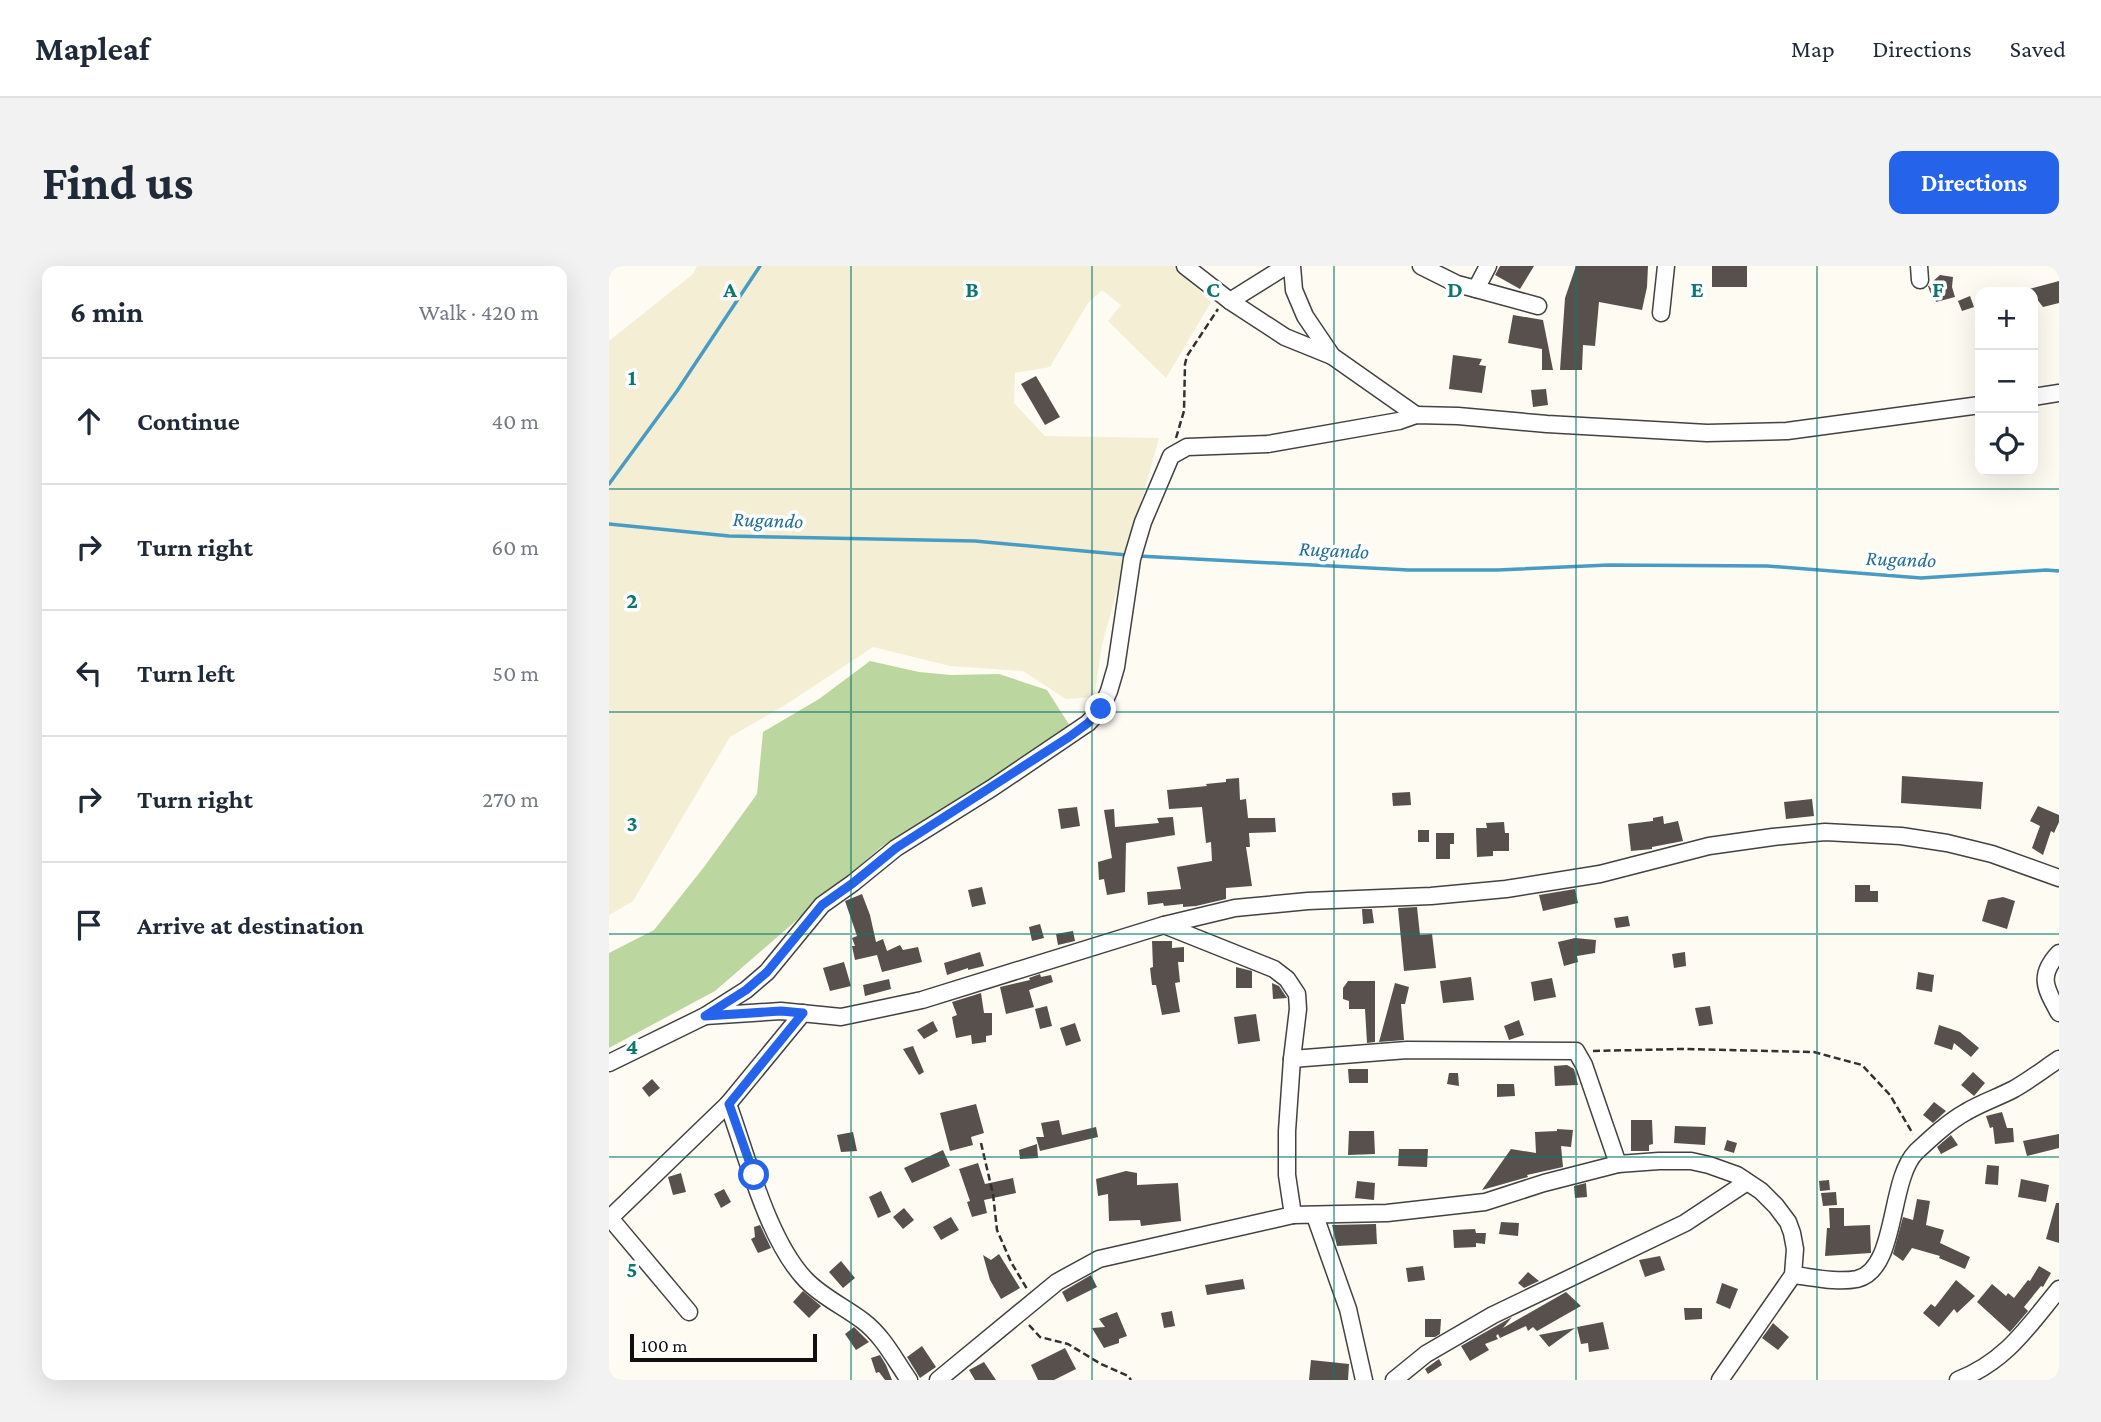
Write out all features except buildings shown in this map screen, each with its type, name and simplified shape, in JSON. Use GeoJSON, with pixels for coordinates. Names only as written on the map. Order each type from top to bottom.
{"type":"FeatureCollection","features":[{"type":"Feature","properties":{"kind":"street"},"geometry":{"type":"LineString","coordinates":[[1185,266],[1230,301],[1285,337],[1332,356],[1416,415]]}},
{"type":"Feature","properties":{"kind":"street"},"geometry":{"type":"LineString","coordinates":[[1230,301],[1286,266]]}},
{"type":"Feature","properties":{"kind":"street"},"geometry":{"type":"LineString","coordinates":[[1292,266],[1294,290],[1305,316],[1332,356]]}},
{"type":"Feature","properties":{"kind":"street"},"geometry":{"type":"LineString","coordinates":[[1421,266],[1457,284],[1538,306]]}},
{"type":"Feature","properties":{"kind":"street"},"geometry":{"type":"LineString","coordinates":[[1476,289],[1488,266]]}},
{"type":"Feature","properties":{"kind":"street"},"geometry":{"type":"LineString","coordinates":[[1661,313],[1666,266]]}},
{"type":"Feature","properties":{"kind":"street"},"geometry":{"type":"LineString","coordinates":[[2038,396],[2059,393]]}},
{"type":"Feature","properties":{"kind":"street"},"geometry":{"type":"LineString","coordinates":[[609,1063],[705,1016],[746,990],[767,972],[822,905],[896,848],[1088,723],[1101,709],[1116,667],[1132,559],[1143,522],[1171,456],[1187,447],[1268,444],[1399,421],[1416,415],[1707,433],[1787,431],[1975,406]]}},
{"type":"Feature","properties":{"kind":"street"},"geometry":{"type":"LineString","coordinates":[[705,1016],[781,1011],[834,1018],[922,1000],[1164,925],[1235,908],[1431,896],[1532,885],[1599,874],[1709,846],[1825,832],[1901,836],[1947,843],[2029,866],[2059,878]]}},
{"type":"Feature","properties":{"kind":"street"},"geometry":{"type":"LineString","coordinates":[[1164,925],[1274,969],[1287,979],[1297,994],[1287,1175],[1293,1215]]}},
{"type":"Feature","properties":{"kind":"street"},"geometry":{"type":"LineString","coordinates":[[2059,953],[2049,965],[2045,976],[2048,992],[2059,1013]]}},
{"type":"Feature","properties":{"kind":"street"},"geometry":{"type":"LineString","coordinates":[[688,1312],[610,1219],[729,1104],[803,1013]]}},
{"type":"Feature","properties":{"kind":"street"},"geometry":{"type":"LineString","coordinates":[[1292,1059],[1407,1050],[1576,1051],[1584,1065],[1618,1164]]}},
{"type":"Feature","properties":{"kind":"street"},"geometry":{"type":"LineString","coordinates":[[1793,1275],[1847,1280],[1865,1274],[1885,1248],[1901,1179],[1906,1166],[1921,1148],[1966,1112],[2018,1087],[2059,1059]]}},
{"type":"Feature","properties":{"kind":"street"},"geometry":{"type":"LineString","coordinates":[[729,1104],[769,1221],[786,1254],[807,1280],[865,1322],[909,1380]]}},
{"type":"Feature","properties":{"kind":"street"},"geometry":{"type":"LineString","coordinates":[[938,1380],[1057,1282],[1099,1259],[1293,1215],[1387,1213],[1485,1202],[1618,1164],[1691,1161],[1709,1165],[1748,1182],[1761,1191],[1788,1223],[1795,1249],[1793,1275],[1720,1380]]}},
{"type":"Feature","properties":{"kind":"street"},"geometry":{"type":"LineString","coordinates":[[1394,1380],[1426,1354],[1493,1315],[1685,1223],[1748,1182]]}},
{"type":"Feature","properties":{"kind":"street"},"geometry":{"type":"LineString","coordinates":[[1315,1216],[1348,1309],[1364,1380]]}},
{"type":"Feature","properties":{"kind":"street"},"geometry":{"type":"LineString","coordinates":[[1958,1380],[1991,1364],[2017,1340],[2059,1289]]}},
{"type":"Feature","properties":{"kind":"path"},"geometry":{"type":"LineString","coordinates":[[1171,456],[1184,411],[1187,356],[1211,317],[1220,306],[1230,301]]}},
{"type":"Feature","properties":{"kind":"path"},"geometry":{"type":"LineString","coordinates":[[1576,1051],[1682,1049],[1814,1052],[1862,1065],[1890,1095],[1921,1148]]}},
{"type":"Feature","properties":{"kind":"path"},"geometry":{"type":"LineString","coordinates":[[981,1143],[993,1194],[997,1230],[1011,1262],[1034,1301]]}},
{"type":"Feature","properties":{"kind":"path"},"geometry":{"type":"LineString","coordinates":[[1018,1313],[1040,1337],[1068,1344],[1131,1380]]}},
{"type":"Feature","properties":{"kind":"shaded area"},"geometry":{"type":"Polygon","coordinates":[[[697,266],[1174,266],[1211,302],[1166,378],[1108,321],[1121,305],[1102,290],[1088,303],[1050,367],[1015,373],[1014,403],[1045,436],[1159,438],[1102,645],[1094,697],[1066,699],[1023,671],[950,666],[873,647],[785,705],[730,737],[633,901],[609,915],[609,341],[693,274],[697,266]]]}},
{"type":"Feature","properties":{"kind":"green space"},"geometry":{"type":"Polygon","coordinates":[[[870,661],[919,672],[951,675],[999,674],[1047,690],[1070,726],[993,782],[881,847],[715,991],[609,1048],[609,953],[654,930],[757,794],[763,732],[819,699],[870,661]]]}},
{"type":"Feature","properties":{"kind":"waterway"},"geometry":{"type":"LineString","coordinates":[[609,484],[677,391],[760,266]]}},
{"type":"Feature","properties":{"kind":"waterway","name":"Rugando"},"geometry":{"type":"LineString","coordinates":[[609,524],[729,536],[975,541],[1127,555]]}},
{"type":"Feature","properties":{"kind":"waterway","name":"Rugando"},"geometry":{"type":"LineString","coordinates":[[1138,556],[1408,570],[1498,570],[1609,565],[1767,566],[1921,578],[2059,571]]}},
{"type":"Feature","properties":{"kind":"route"},"geometry":{"type":"LineString","coordinates":[[754,1175],[729,1104],[803,1013],[781,1011],[723,1017],[705,1016],[746,990],[767,972],[822,905],[896,848],[1069,737],[1101,709]]}}]}
